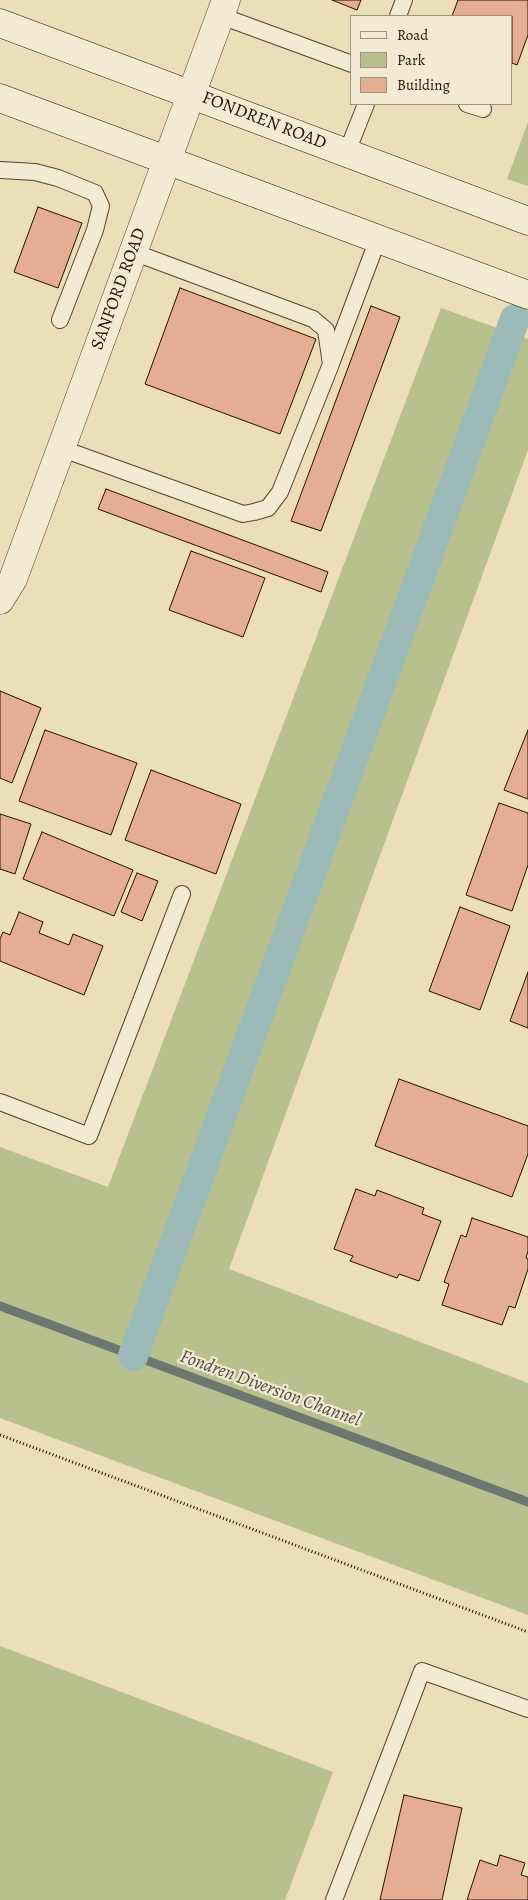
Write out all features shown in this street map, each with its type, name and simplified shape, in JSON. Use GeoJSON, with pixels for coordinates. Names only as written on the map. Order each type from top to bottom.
{"type":"FeatureCollection","features":[{"type":"Feature","properties":{"kind":"main road","name":"SANFORD ROAD"},"geometry":{"type":"LineString","coordinates":[[6,589],[223,8]]}},
{"type":"Feature","properties":{"kind":"main road","name":"FONDREN ROAD"},"geometry":{"type":"LineString","coordinates":[[0,23],[528,220]]}},
{"type":"Feature","properties":{"kind":"main road"},"geometry":{"type":"LineString","coordinates":[[0,98],[528,295]]}},
{"type":"Feature","properties":{"kind":"lane"},"geometry":{"type":"LineString","coordinates":[[398,15],[404,0]]}},
{"type":"Feature","properties":{"kind":"lane"},"geometry":{"type":"LineString","coordinates":[[223,8],[350,63]]}},
{"type":"Feature","properties":{"kind":"lane"},"geometry":{"type":"LineString","coordinates":[[347,152],[366,105]]}},
{"type":"Feature","properties":{"kind":"lane"},"geometry":{"type":"LineString","coordinates":[[470,105],[483,109]]}},
{"type":"Feature","properties":{"kind":"lane"},"geometry":{"type":"LineString","coordinates":[[2,170],[35,172],[58,178],[95,193],[101,206],[95,230],[60,320]]}},
{"type":"Feature","properties":{"kind":"lane"},"geometry":{"type":"LineString","coordinates":[[60,448],[243,514],[268,508],[280,492],[378,239]]}},
{"type":"Feature","properties":{"kind":"lane"},"geometry":{"type":"LineString","coordinates":[[133,252],[313,318],[326,330],[331,364]]}},
{"type":"Feature","properties":{"kind":"lane"},"geometry":{"type":"LineString","coordinates":[[0,1102],[89,1136],[182,894]]}},
{"type":"Feature","properties":{"kind":"lane"},"geometry":{"type":"LineString","coordinates":[[334,1900],[422,1671],[528,1708]]}},
{"type":"Feature","properties":{"kind":"path"},"geometry":{"type":"LineString","coordinates":[[0,1435],[528,1632]]}},
{"type":"Feature","properties":{"kind":"green space"},"geometry":{"type":"Polygon","coordinates":[[[528,122],[528,186],[507,179],[528,122]]]}},
{"type":"Feature","properties":{"kind":"green space"},"geometry":{"type":"Polygon","coordinates":[[[441,308],[528,339],[528,450],[229,1269],[528,1383],[528,1615],[0,1418],[0,1147],[108,1187],[441,308]]]}},
{"type":"Feature","properties":{"kind":"green space"},"geometry":{"type":"Polygon","coordinates":[[[0,1646],[333,1772],[285,1900],[0,1900],[0,1646]]]}},
{"type":"Feature","properties":{"kind":"building"},"geometry":{"type":"Polygon","coordinates":[[[332,0],[361,0],[357,10],[332,0]]]}},
{"type":"Feature","properties":{"kind":"building"},"geometry":{"type":"Polygon","coordinates":[[[458,0],[528,0],[528,35],[517,65],[513,63],[513,15],[452,15],[458,0]]]}},
{"type":"Feature","properties":{"kind":"building"},"geometry":{"type":"Polygon","coordinates":[[[38,207],[82,223],[58,288],[14,272],[38,207]]]}},
{"type":"Feature","properties":{"kind":"building"},"geometry":{"type":"Polygon","coordinates":[[[180,288],[316,339],[280,434],[145,384],[180,288]]]}},
{"type":"Feature","properties":{"kind":"building"},"geometry":{"type":"Polygon","coordinates":[[[371,306],[400,317],[321,531],[291,521],[371,306]]]}},
{"type":"Feature","properties":{"kind":"building"},"geometry":{"type":"Polygon","coordinates":[[[106,489],[328,572],[321,592],[98,509],[106,489]]]}},
{"type":"Feature","properties":{"kind":"building"},"geometry":{"type":"Polygon","coordinates":[[[191,551],[265,578],[243,637],[169,610],[191,551]]]}},
{"type":"Feature","properties":{"kind":"building"},"geometry":{"type":"Polygon","coordinates":[[[0,691],[41,708],[12,783],[0,778],[0,691]]]}},
{"type":"Feature","properties":{"kind":"building"},"geometry":{"type":"Polygon","coordinates":[[[45,730],[137,763],[111,835],[19,801],[45,730]]]}},
{"type":"Feature","properties":{"kind":"building"},"geometry":{"type":"Polygon","coordinates":[[[528,730],[528,799],[504,790],[528,730]]]}},
{"type":"Feature","properties":{"kind":"building"},"geometry":{"type":"Polygon","coordinates":[[[151,770],[241,804],[216,874],[125,840],[151,770]]]}},
{"type":"Feature","properties":{"kind":"building"},"geometry":{"type":"Polygon","coordinates":[[[499,803],[528,813],[528,865],[512,911],[466,895],[499,803]]]}},
{"type":"Feature","properties":{"kind":"building"},"geometry":{"type":"Polygon","coordinates":[[[0,814],[31,824],[15,874],[0,869],[0,814]]]}},
{"type":"Feature","properties":{"kind":"building"},"geometry":{"type":"Polygon","coordinates":[[[42,832],[133,870],[114,916],[23,879],[42,832]]]}},
{"type":"Feature","properties":{"kind":"building"},"geometry":{"type":"Polygon","coordinates":[[[137,873],[158,881],[142,921],[121,912],[137,873]]]}},
{"type":"Feature","properties":{"kind":"building"},"geometry":{"type":"Polygon","coordinates":[[[460,907],[510,926],[480,1010],[429,991],[460,907]]]}},
{"type":"Feature","properties":{"kind":"building"},"geometry":{"type":"Polygon","coordinates":[[[19,912],[43,922],[39,933],[69,945],[73,934],[103,946],[84,995],[0,961],[0,939],[3,932],[10,935],[19,912]]]}},
{"type":"Feature","properties":{"kind":"building"},"geometry":{"type":"Polygon","coordinates":[[[528,972],[528,1028],[510,1021],[528,972]]]}},
{"type":"Feature","properties":{"kind":"building"},"geometry":{"type":"Polygon","coordinates":[[[399,1079],[528,1126],[528,1154],[512,1197],[375,1146],[399,1079]]]}},
{"type":"Feature","properties":{"kind":"building"},"geometry":{"type":"Polygon","coordinates":[[[356,1189],[375,1196],[377,1190],[424,1208],[422,1214],[441,1221],[419,1281],[399,1274],[397,1278],[350,1261],[353,1256],[334,1249],[356,1189]]]}},
{"type":"Feature","properties":{"kind":"building"},"geometry":{"type":"Polygon","coordinates":[[[472,1218],[528,1237],[526,1258],[528,1259],[528,1269],[515,1308],[509,1306],[502,1325],[442,1305],[449,1284],[444,1282],[461,1235],[466,1237],[472,1218]]]}},
{"type":"Feature","properties":{"kind":"building"},"geometry":{"type":"Polygon","coordinates":[[[404,1795],[462,1808],[442,1900],[380,1900],[404,1795]]]}},
{"type":"Feature","properties":{"kind":"building"},"geometry":{"type":"Polygon","coordinates":[[[500,1855],[525,1863],[521,1875],[528,1877],[528,1900],[467,1900],[480,1860],[497,1866],[500,1855]]]}},
{"type":"Feature","properties":{"kind":"waterway"},"geometry":{"type":"LineString","coordinates":[[133,1356],[515,319]]}},
{"type":"Feature","properties":{"kind":"waterway","name":"Fondren Diversion Channel"},"geometry":{"type":"LineString","coordinates":[[0,1306],[528,1502]]}}]}
